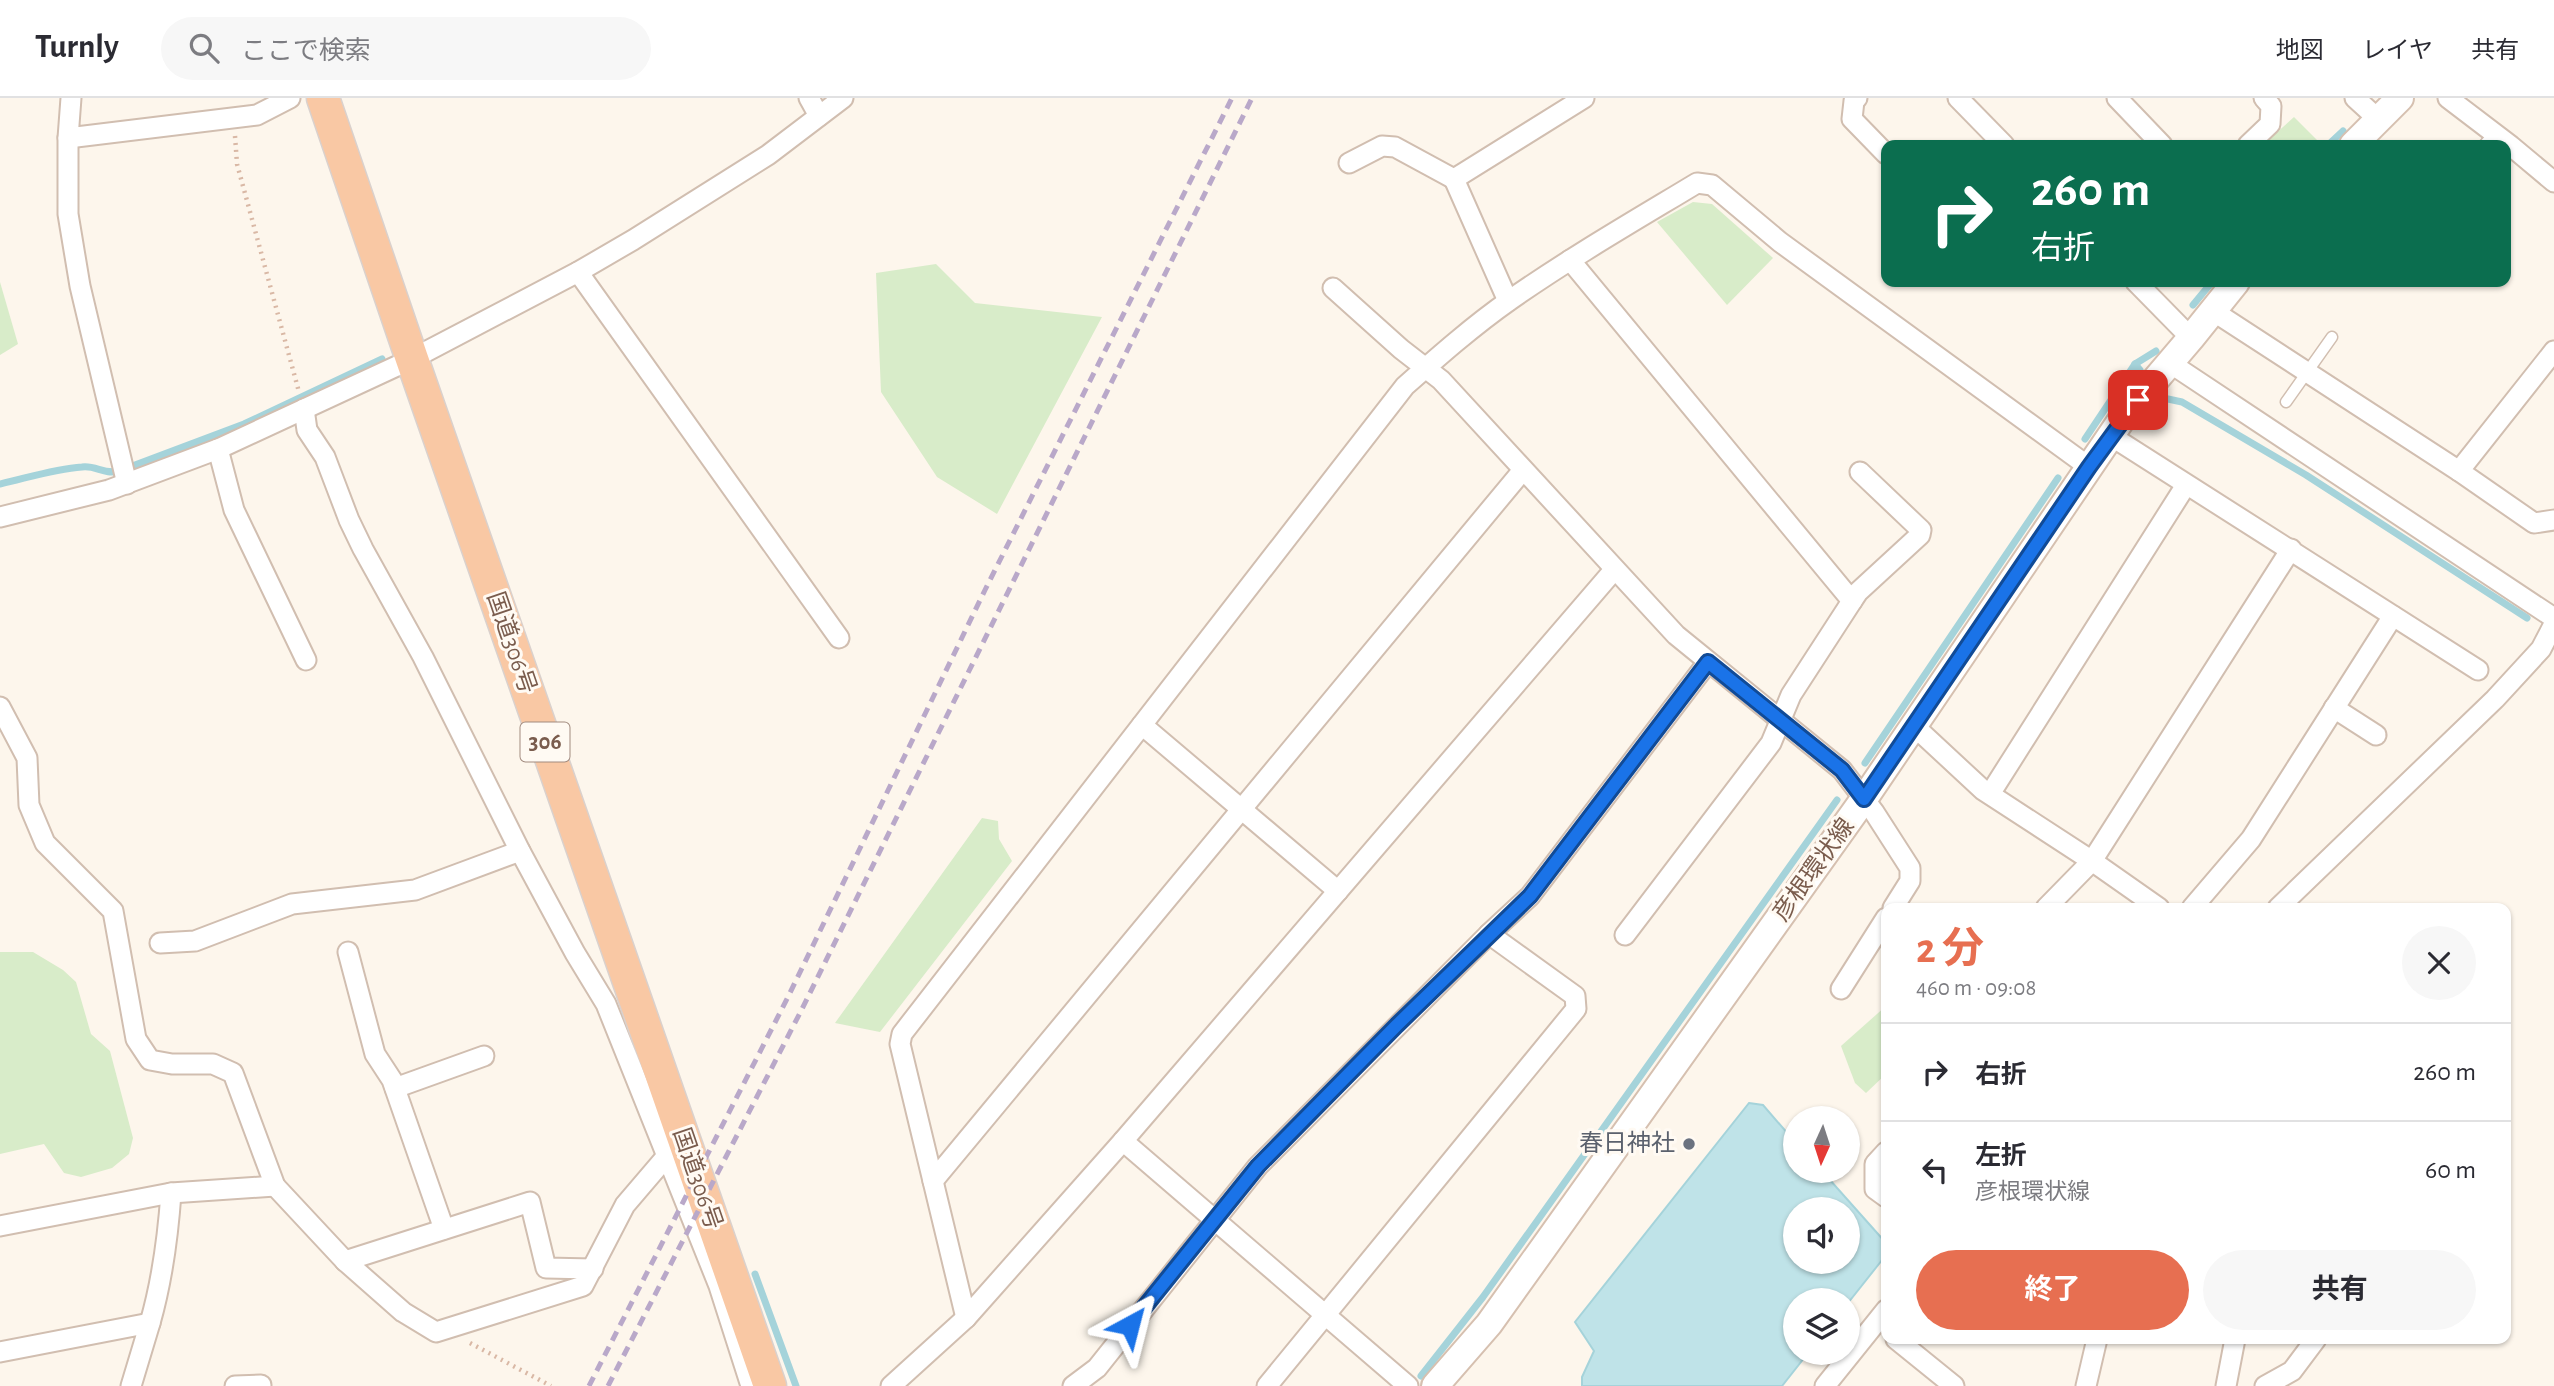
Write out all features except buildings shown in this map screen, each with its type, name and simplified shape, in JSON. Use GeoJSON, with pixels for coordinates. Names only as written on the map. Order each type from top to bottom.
{"type":"FeatureCollection","features":[{"type":"Feature","properties":{"kind":"highway","name":"国道306号"},"geometry":{"type":"LineString","coordinates":[[323,98],[770,1386]]}},
{"type":"Feature","properties":{"kind":"main road"},"geometry":{"type":"LineString","coordinates":[[2358,140],[2400,98]]}},
{"type":"Feature","properties":{"kind":"main road","name":"彦根環状線"},"geometry":{"type":"LineString","coordinates":[[1435,1386],[1489,1324],[1864,799],[2116,428],[2232,287]]}},
{"type":"Feature","properties":{"kind":"street"},"geometry":{"type":"LineString","coordinates":[[71,98],[68,214],[80,286],[125,475]]}},
{"type":"Feature","properties":{"kind":"street"},"geometry":{"type":"LineString","coordinates":[[68,138],[257,115],[290,98]]}},
{"type":"Feature","properties":{"kind":"street"},"geometry":{"type":"LineString","coordinates":[[809,98],[819,116]]}},
{"type":"Feature","properties":{"kind":"street"},"geometry":{"type":"LineString","coordinates":[[0,517],[125,475],[218,449],[302,402],[412,359],[578,272],[768,155],[843,98]]}},
{"type":"Feature","properties":{"kind":"street"},"geometry":{"type":"LineString","coordinates":[[1454,178],[1584,98]]}},
{"type":"Feature","properties":{"kind":"street"},"geometry":{"type":"LineString","coordinates":[[1857,98],[1854,101],[1852,120],[1881,149]]}},
{"type":"Feature","properties":{"kind":"street"},"geometry":{"type":"LineString","coordinates":[[1958,98],[1999,140]]}},
{"type":"Feature","properties":{"kind":"street"},"geometry":{"type":"LineString","coordinates":[[2117,98],[2157,140]]}},
{"type":"Feature","properties":{"kind":"street"},"geometry":{"type":"LineString","coordinates":[[2253,140],[2270,124],[2272,106],[2263,98]]}},
{"type":"Feature","properties":{"kind":"street"},"geometry":{"type":"LineString","coordinates":[[2355,98],[2378,119]]}},
{"type":"Feature","properties":{"kind":"street"},"geometry":{"type":"LineString","coordinates":[[2456,100],[2489,139]]}},
{"type":"Feature","properties":{"kind":"street"},"geometry":{"type":"LineString","coordinates":[[1349,163],[1382,146],[1395,147],[1454,178],[1508,302]]}},
{"type":"Feature","properties":{"kind":"street"},"geometry":{"type":"LineString","coordinates":[[2511,154],[2554,182]]}},
{"type":"Feature","properties":{"kind":"street"},"geometry":{"type":"LineString","coordinates":[[966,1318],[900,1044],[902,1034],[1405,386],[1508,302],[1570,260],[1697,183],[1712,185],[1780,242],[2089,467]]}},
{"type":"Feature","properties":{"kind":"street"},"geometry":{"type":"LineString","coordinates":[[1570,260],[1852,601]]}},
{"type":"Feature","properties":{"kind":"street"},"geometry":{"type":"LineString","coordinates":[[578,272],[839,638]]}},
{"type":"Feature","properties":{"kind":"street"},"geometry":{"type":"LineString","coordinates":[[2141,287],[2192,338]]}},
{"type":"Feature","properties":{"kind":"street"},"geometry":{"type":"LineString","coordinates":[[1333,288],[1441,380],[1676,635],[1842,770],[1910,868],[1910,881],[1896,903]]}},
{"type":"Feature","properties":{"kind":"street"},"geometry":{"type":"LineString","coordinates":[[2213,311],[2535,523],[2554,520]]}},
{"type":"Feature","properties":{"kind":"street"},"geometry":{"type":"LineString","coordinates":[[2459,471],[2554,351]]}},
{"type":"Feature","properties":{"kind":"street"},"geometry":{"type":"LineString","coordinates":[[2162,371],[2554,618]]}},
{"type":"Feature","properties":{"kind":"street"},"geometry":{"type":"LineString","coordinates":[[302,402],[307,430],[326,457],[363,550],[423,657],[520,851],[606,1004],[719,1286],[751,1386]]}},
{"type":"Feature","properties":{"kind":"street"},"geometry":{"type":"LineString","coordinates":[[2116,428],[2186,485],[2291,549],[2478,670]]}},
{"type":"Feature","properties":{"kind":"street"},"geometry":{"type":"LineString","coordinates":[[218,449],[234,510],[306,660]]}},
{"type":"Feature","properties":{"kind":"street"},"geometry":{"type":"LineString","coordinates":[[933,1181],[1523,470]]}},
{"type":"Feature","properties":{"kind":"street"},"geometry":{"type":"LineString","coordinates":[[1625,935],[1772,743],[1791,695],[1858,592],[1920,535],[1921,530],[1860,472]]}},
{"type":"Feature","properties":{"kind":"street"},"geometry":{"type":"LineString","coordinates":[[1990,794],[2186,485]]}},
{"type":"Feature","properties":{"kind":"street"},"geometry":{"type":"LineString","coordinates":[[2051,903],[2092,861],[2291,549]]}},
{"type":"Feature","properties":{"kind":"street"},"geometry":{"type":"LineString","coordinates":[[891,1386],[966,1318],[1123,1141],[1614,570]]}},
{"type":"Feature","properties":{"kind":"street"},"geometry":{"type":"LineString","coordinates":[[2197,903],[2251,839],[2393,616]]}},
{"type":"Feature","properties":{"kind":"street"},"geometry":{"type":"LineString","coordinates":[[2283,903],[2495,699],[2541,649],[2554,624]]}},
{"type":"Feature","properties":{"kind":"street"},"geometry":{"type":"LineString","coordinates":[[1073,1386],[1097,1367],[1258,1166],[1530,896],[1708,662]]}},
{"type":"Feature","properties":{"kind":"street"},"geometry":{"type":"LineString","coordinates":[[0,707],[27,758],[29,805],[46,843],[113,911],[136,1039],[150,1060],[172,1064],[212,1064],[233,1073],[275,1185],[345,1261],[403,1312],[436,1332],[583,1286],[625,1205],[666,1157]]}},
{"type":"Feature","properties":{"kind":"street"},"geometry":{"type":"LineString","coordinates":[[2334,708],[2376,735]]}},
{"type":"Feature","properties":{"kind":"street"},"geometry":{"type":"LineString","coordinates":[[1142,725],[1338,891]]}},
{"type":"Feature","properties":{"kind":"street"},"geometry":{"type":"LineString","coordinates":[[1914,726],[1990,794],[2152,903]]}},
{"type":"Feature","properties":{"kind":"street"},"geometry":{"type":"LineString","coordinates":[[160,943],[195,941],[292,904],[415,890],[520,851]]}},
{"type":"Feature","properties":{"kind":"street"},"geometry":{"type":"LineString","coordinates":[[1841,989],[1881,926]]}},
{"type":"Feature","properties":{"kind":"street"},"geometry":{"type":"LineString","coordinates":[[1267,1386],[1576,1009],[1575,996],[1489,934]]}},
{"type":"Feature","properties":{"kind":"street"},"geometry":{"type":"LineString","coordinates":[[348,952],[375,1055],[395,1088],[444,1229]]}},
{"type":"Feature","properties":{"kind":"street"},"geometry":{"type":"LineString","coordinates":[[395,1088],[484,1056]]}},
{"type":"Feature","properties":{"kind":"street"},"geometry":{"type":"LineString","coordinates":[[1123,1141],[1408,1386]]}},
{"type":"Feature","properties":{"kind":"street"},"geometry":{"type":"LineString","coordinates":[[1881,1157],[1875,1164],[1875,1189],[1881,1193]]}},
{"type":"Feature","properties":{"kind":"street"},"geometry":{"type":"LineString","coordinates":[[0,1226],[171,1192],[275,1185]]}},
{"type":"Feature","properties":{"kind":"street"},"geometry":{"type":"LineString","coordinates":[[135,1385],[156,1300],[171,1192]]}},
{"type":"Feature","properties":{"kind":"street"},"geometry":{"type":"LineString","coordinates":[[345,1261],[530,1202],[546,1268],[593,1269]]}},
{"type":"Feature","properties":{"kind":"street"},"geometry":{"type":"LineString","coordinates":[[0,1352],[150,1323]]}},
{"type":"Feature","properties":{"kind":"street"},"geometry":{"type":"LineString","coordinates":[[1825,1386],[1881,1323]]}},
{"type":"Feature","properties":{"kind":"street"},"geometry":{"type":"LineString","coordinates":[[1902,1344],[1954,1386]]}},
{"type":"Feature","properties":{"kind":"street"},"geometry":{"type":"LineString","coordinates":[[2086,1386],[2096,1344]]}},
{"type":"Feature","properties":{"kind":"street"},"geometry":{"type":"LineString","coordinates":[[2226,1386],[2234,1344]]}},
{"type":"Feature","properties":{"kind":"street"},"geometry":{"type":"LineString","coordinates":[[2265,1386],[2292,1371],[2312,1344]]}},
{"type":"Feature","properties":{"kind":"street"},"geometry":{"type":"LineString","coordinates":[[235,1386],[261,1385]]}},
{"type":"Feature","properties":{"kind":"lane"},"geometry":{"type":"LineString","coordinates":[[2286,402],[2332,337]]}},
{"type":"Feature","properties":{"kind":"path"},"geometry":{"type":"LineString","coordinates":[[233,118],[237,164],[302,402]]}},
{"type":"Feature","properties":{"kind":"path"},"geometry":{"type":"LineString","coordinates":[[463,1339],[551,1386]]}},
{"type":"Feature","properties":{"kind":"green space"},"geometry":{"type":"Polygon","coordinates":[[[2294,117],[2317,140],[2269,140],[2294,117]]]}},
{"type":"Feature","properties":{"kind":"green space"},"geometry":{"type":"Polygon","coordinates":[[[1693,202],[1712,204],[1773,258],[1727,305],[1657,222],[1693,202]]]}},
{"type":"Feature","properties":{"kind":"green space"},"geometry":{"type":"Polygon","coordinates":[[[936,264],[975,303],[1102,317],[997,514],[937,477],[881,392],[876,273],[936,264]]]}},
{"type":"Feature","properties":{"kind":"green space"},"geometry":{"type":"Polygon","coordinates":[[[0,282],[18,344],[0,355],[0,282]]]}},
{"type":"Feature","properties":{"kind":"green space"},"geometry":{"type":"Polygon","coordinates":[[[982,818],[998,821],[999,839],[1012,861],[880,1032],[835,1023],[982,818]]]}},
{"type":"Feature","properties":{"kind":"green space"},"geometry":{"type":"Polygon","coordinates":[[[0,952],[33,952],[63,970],[76,982],[91,1034],[110,1051],[133,1138],[129,1154],[112,1168],[81,1177],[64,1173],[44,1144],[0,1154],[0,952]]]}},
{"type":"Feature","properties":{"kind":"green space"},"geometry":{"type":"Polygon","coordinates":[[[1881,1010],[1881,1079],[1866,1093],[1855,1083],[1841,1046],[1881,1010]]]}},
{"type":"Feature","properties":{"kind":"water"},"geometry":{"type":"Polygon","coordinates":[[[1749,1103],[1763,1105],[1783,1128],[1783,1183],[1833,1183],[1845,1197],[1783,1197],[1783,1274],[1860,1274],[1860,1214],[1881,1237],[1881,1261],[1860,1288],[1783,1288],[1783,1365],[1799,1365],[1782,1386],[1582,1386],[1582,1377],[1594,1351],[1575,1322],[1749,1103]]]}},
{"type":"Feature","properties":{"kind":"waterway"},"geometry":{"type":"LineString","coordinates":[[2333,140],[2343,131]]}},
{"type":"Feature","properties":{"kind":"waterway"},"geometry":{"type":"LineString","coordinates":[[2193,305],[2208,287]]}},
{"type":"Feature","properties":{"kind":"waterway"},"geometry":{"type":"LineString","coordinates":[[2135,364],[2156,351]]}},
{"type":"Feature","properties":{"kind":"waterway"},"geometry":{"type":"LineString","coordinates":[[0,484],[72,468],[119,471],[244,424],[382,359]]}},
{"type":"Feature","properties":{"kind":"waterway"},"geometry":{"type":"LineString","coordinates":[[2085,439],[2135,364],[2140,370]]}},
{"type":"Feature","properties":{"kind":"waterway"},"geometry":{"type":"LineString","coordinates":[[2168,399],[2182,402],[2306,475],[2527,618]]}},
{"type":"Feature","properties":{"kind":"waterway"},"geometry":{"type":"LineString","coordinates":[[1865,763],[2058,478]]}},
{"type":"Feature","properties":{"kind":"waterway"},"geometry":{"type":"LineString","coordinates":[[1421,1376],[1483,1297],[1837,800]]}},
{"type":"Feature","properties":{"kind":"waterway"},"geometry":{"type":"LineString","coordinates":[[755,1274],[796,1386]]}},
{"type":"Feature","properties":{"kind":"railway"},"geometry":{"type":"LineString","coordinates":[[589,1386],[788,997],[985,590],[1232,98]]}},
{"type":"Feature","properties":{"kind":"railway"},"geometry":{"type":"LineString","coordinates":[[608,1386],[801,1011],[1252,98]]}},
{"type":"Feature","properties":{"kind":"place","name":"春日神社"},"geometry":{"type":"Point","coordinates":[1689,1144]}},
{"type":"Feature","properties":{"kind":"route"},"geometry":{"type":"LineString","coordinates":[[1130,1325],[1258,1166],[1397,1025],[1530,896],[1708,662],[1842,770],[1864,799],[2089,467],[2138,400]]}}]}
